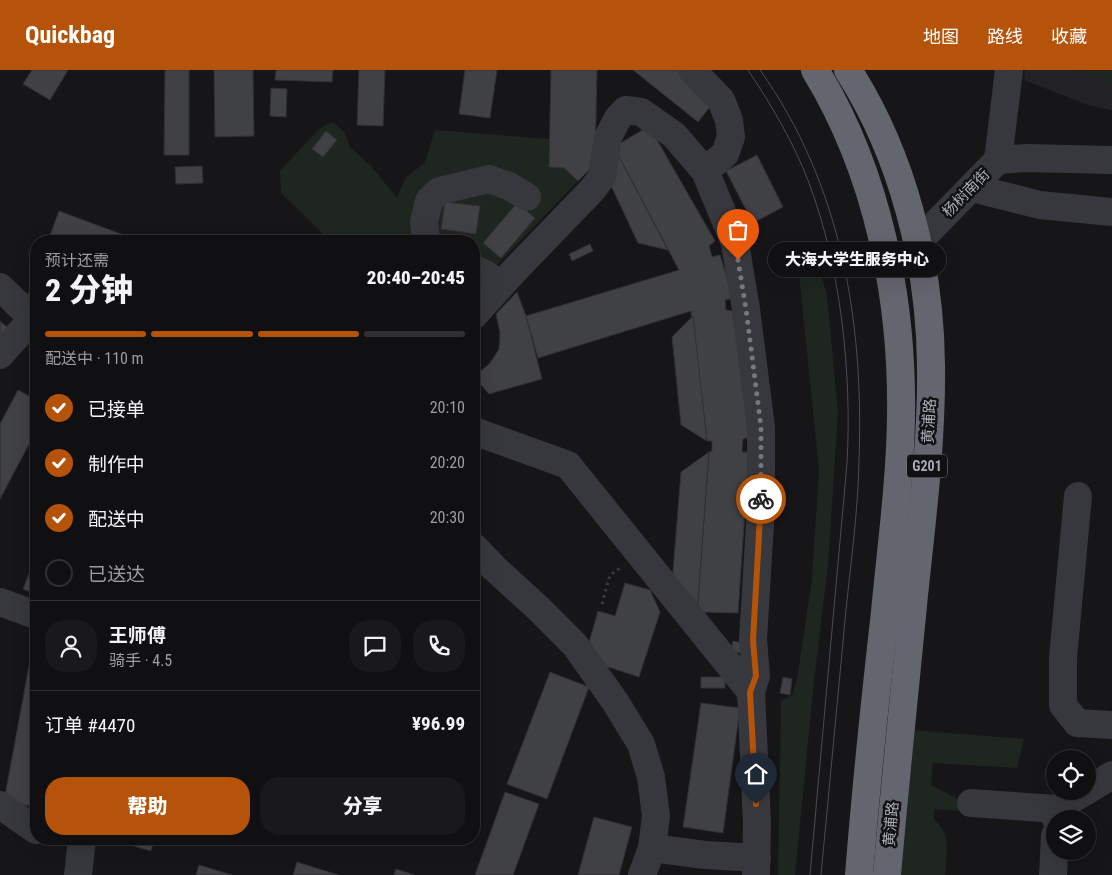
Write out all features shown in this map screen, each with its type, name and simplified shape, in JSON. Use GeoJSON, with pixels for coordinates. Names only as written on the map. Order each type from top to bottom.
{"type":"FeatureCollection","features":[{"type":"Feature","properties":{"kind":"highway","name":"黄浦路"},"geometry":{"type":"LineString","coordinates":[[815,70],[840,116],[870,193],[890,279],[899,348],[901,418],[898,486],[859,875]]}},
{"type":"Feature","properties":{"kind":"highway","name":"黄浦路"},"geometry":{"type":"LineString","coordinates":[[848,70],[873,113],[901,183],[923,272],[931,363],[925,497],[887,875]]}},
{"type":"Feature","properties":{"kind":"street"},"geometry":{"type":"LineString","coordinates":[[692,70],[721,100],[729,120],[731,137],[725,154],[705,171]]}},
{"type":"Feature","properties":{"kind":"street"},"geometry":{"type":"LineString","coordinates":[[998,160],[1009,70]]}},
{"type":"Feature","properties":{"kind":"street"},"geometry":{"type":"LineString","coordinates":[[480,308],[597,184],[602,177],[608,137],[618,118],[626,110],[641,112],[674,135],[705,171],[735,243],[746,309],[761,427],[761,507],[753,640],[756,676],[750,692],[758,823],[756,866],[705,855],[652,848]]}},
{"type":"Feature","properties":{"kind":"street","name":"杨树南街"},"geometry":{"type":"LineString","coordinates":[[917,243],[998,160],[1027,158],[1112,160]]}},
{"type":"Feature","properties":{"kind":"street"},"geometry":{"type":"LineString","coordinates":[[425,235],[424,222],[429,201],[439,191],[489,179],[509,186],[527,197]]}},
{"type":"Feature","properties":{"kind":"street"},"geometry":{"type":"LineString","coordinates":[[980,190],[1040,206],[1112,212]]}},
{"type":"Feature","properties":{"kind":"street"},"geometry":{"type":"LineString","coordinates":[[480,272],[500,286]]}},
{"type":"Feature","properties":{"kind":"street"},"geometry":{"type":"LineString","coordinates":[[0,287],[30,314]]}},
{"type":"Feature","properties":{"kind":"street"},"geometry":{"type":"LineString","coordinates":[[0,355],[30,322]]}},
{"type":"Feature","properties":{"kind":"street"},"geometry":{"type":"LineString","coordinates":[[480,434],[568,465],[750,692]]}},
{"type":"Feature","properties":{"kind":"street"},"geometry":{"type":"LineString","coordinates":[[1078,496],[1063,658],[1063,705],[1077,722],[1112,725]]}},
{"type":"Feature","properties":{"kind":"street"},"geometry":{"type":"LineString","coordinates":[[480,553],[576,645],[616,703],[641,744],[651,777],[656,816],[652,848],[642,875]]}},
{"type":"Feature","properties":{"kind":"street"},"geometry":{"type":"LineString","coordinates":[[0,602],[30,613]]}},
{"type":"Feature","properties":{"kind":"street"},"geometry":{"type":"LineString","coordinates":[[1096,785],[1112,775]]}},
{"type":"Feature","properties":{"kind":"street"},"geometry":{"type":"LineString","coordinates":[[1061,810],[1074,800]]}},
{"type":"Feature","properties":{"kind":"street"},"geometry":{"type":"LineString","coordinates":[[971,803],[1046,813]]}},
{"type":"Feature","properties":{"kind":"street"},"geometry":{"type":"LineString","coordinates":[[0,805],[30,826]]}},
{"type":"Feature","properties":{"kind":"street"},"geometry":{"type":"LineString","coordinates":[[78,875],[80,845]]}},
{"type":"Feature","properties":{"kind":"street"},"geometry":{"type":"LineString","coordinates":[[1053,875],[1054,860]]}},
{"type":"Feature","properties":{"kind":"shaded area"},"geometry":{"type":"Polygon","coordinates":[[[1025,70],[1112,70],[1112,110],[1090,106],[1024,80],[1025,70]]]}},
{"type":"Feature","properties":{"kind":"shaded area"},"geometry":{"type":"Polygon","coordinates":[[[1084,70],[1112,70],[1112,83],[1084,72],[1084,70]]]}},
{"type":"Feature","properties":{"kind":"shaded area"},"geometry":{"type":"Polygon","coordinates":[[[332,122],[344,131],[350,147],[371,166],[397,198],[406,177],[425,163],[435,130],[549,139],[549,167],[564,168],[578,181],[480,283],[480,235],[324,235],[281,193],[280,171],[319,129],[332,122]]]}},
{"type":"Feature","properties":{"kind":"shaded area"},"geometry":{"type":"Polygon","coordinates":[[[814,250],[827,295],[838,413],[828,566],[814,681],[795,875],[778,875],[781,701],[792,695],[797,679],[812,579],[819,470],[798,264],[799,252],[814,250]]]}},
{"type":"Feature","properties":{"kind":"shaded area"},"geometry":{"type":"Polygon","coordinates":[[[911,730],[1024,739],[1017,768],[933,763],[931,785],[962,801],[962,811],[934,809],[934,820],[940,825],[946,837],[945,875],[899,875],[911,730]]]}},
{"type":"Feature","properties":{"kind":"building"},"geometry":{"type":"Polygon","coordinates":[[[32,70],[68,70],[50,100],[23,84],[32,70]]]}},
{"type":"Feature","properties":{"kind":"building"},"geometry":{"type":"Polygon","coordinates":[[[165,70],[189,70],[189,155],[164,155],[165,70]]]}},
{"type":"Feature","properties":{"kind":"building"},"geometry":{"type":"Polygon","coordinates":[[[214,70],[253,70],[254,136],[215,137],[214,70]]]}},
{"type":"Feature","properties":{"kind":"building"},"geometry":{"type":"Polygon","coordinates":[[[276,70],[333,70],[332,82],[275,80],[276,70]]]}},
{"type":"Feature","properties":{"kind":"building"},"geometry":{"type":"Polygon","coordinates":[[[359,70],[385,70],[383,126],[357,125],[359,70]]]}},
{"type":"Feature","properties":{"kind":"building"},"geometry":{"type":"Polygon","coordinates":[[[465,70],[497,70],[490,118],[459,114],[465,70]]]}},
{"type":"Feature","properties":{"kind":"building"},"geometry":{"type":"Polygon","coordinates":[[[551,70],[597,70],[595,164],[578,181],[564,168],[549,167],[551,70]]]}},
{"type":"Feature","properties":{"kind":"building"},"geometry":{"type":"Polygon","coordinates":[[[633,70],[680,70],[716,99],[698,122],[633,70]]]}},
{"type":"Feature","properties":{"kind":"building"},"geometry":{"type":"Polygon","coordinates":[[[271,88],[287,89],[286,117],[270,116],[271,88]]]}},
{"type":"Feature","properties":{"kind":"building"},"geometry":{"type":"Polygon","coordinates":[[[649,126],[715,241],[709,246],[712,257],[720,255],[733,298],[725,300],[726,310],[733,311],[749,437],[743,439],[742,452],[749,452],[738,613],[697,612],[709,452],[712,451],[712,441],[707,441],[691,311],[538,358],[526,316],[679,270],[614,147],[649,126]]]}},
{"type":"Feature","properties":{"kind":"building"},"geometry":{"type":"Polygon","coordinates":[[[326,131],[337,140],[323,157],[312,149],[326,131]]]}},
{"type":"Feature","properties":{"kind":"building"},"geometry":{"type":"Polygon","coordinates":[[[617,153],[668,250],[638,243],[607,177],[617,153]]]}},
{"type":"Feature","properties":{"kind":"building"},"geometry":{"type":"Polygon","coordinates":[[[757,155],[783,207],[753,223],[726,171],[757,155]]]}},
{"type":"Feature","properties":{"kind":"building"},"geometry":{"type":"Polygon","coordinates":[[[202,166],[203,183],[176,184],[175,167],[202,166]]]}},
{"type":"Feature","properties":{"kind":"building"},"geometry":{"type":"Polygon","coordinates":[[[445,202],[480,206],[476,234],[441,229],[445,202]]]}},
{"type":"Feature","properties":{"kind":"building"},"geometry":{"type":"Polygon","coordinates":[[[517,203],[535,218],[501,258],[483,243],[517,203]]]}},
{"type":"Feature","properties":{"kind":"building"},"geometry":{"type":"Polygon","coordinates":[[[59,211],[124,235],[50,235],[59,211]]]}},
{"type":"Feature","properties":{"kind":"building"},"geometry":{"type":"Polygon","coordinates":[[[590,244],[593,251],[572,261],[569,254],[590,244]]]}},
{"type":"Feature","properties":{"kind":"building"},"geometry":{"type":"Polygon","coordinates":[[[517,292],[526,316],[542,379],[489,394],[480,384],[480,372],[490,363],[499,349],[500,333],[496,314],[517,292]]]}},
{"type":"Feature","properties":{"kind":"building"},"geometry":{"type":"Polygon","coordinates":[[[693,316],[707,441],[681,425],[672,337],[693,316]]]}},
{"type":"Feature","properties":{"kind":"building"},"geometry":{"type":"Polygon","coordinates":[[[0,321],[8,328],[0,336],[0,321]]]}},
{"type":"Feature","properties":{"kind":"building"},"geometry":{"type":"Polygon","coordinates":[[[18,390],[30,397],[30,442],[0,499],[0,424],[18,390]]]}},
{"type":"Feature","properties":{"kind":"building"},"geometry":{"type":"Polygon","coordinates":[[[709,452],[697,612],[672,584],[681,472],[709,452]]]}},
{"type":"Feature","properties":{"kind":"building"},"geometry":{"type":"Polygon","coordinates":[[[30,571],[30,592],[23,589],[30,571]]]}},
{"type":"Feature","properties":{"kind":"building"},"geometry":{"type":"Polygon","coordinates":[[[625,583],[650,590],[660,612],[639,677],[599,664],[588,646],[598,611],[615,616],[625,583]]]}},
{"type":"Feature","properties":{"kind":"building"},"geometry":{"type":"Polygon","coordinates":[[[733,641],[743,643],[741,653],[731,651],[733,641]]]}},
{"type":"Feature","properties":{"kind":"building"},"geometry":{"type":"Polygon","coordinates":[[[30,660],[30,806],[4,801],[30,660]]]}},
{"type":"Feature","properties":{"kind":"building"},"geometry":{"type":"Polygon","coordinates":[[[550,672],[589,687],[547,799],[507,784],[550,672]]]}},
{"type":"Feature","properties":{"kind":"building"},"geometry":{"type":"Polygon","coordinates":[[[701,677],[725,677],[725,688],[701,688],[701,677]]]}},
{"type":"Feature","properties":{"kind":"building"},"geometry":{"type":"Polygon","coordinates":[[[783,677],[792,679],[790,695],[780,693],[783,677]]]}},
{"type":"Feature","properties":{"kind":"building"},"geometry":{"type":"Polygon","coordinates":[[[701,703],[740,708],[723,833],[683,827],[701,703]]]}},
{"type":"Feature","properties":{"kind":"building"},"geometry":{"type":"Polygon","coordinates":[[[505,792],[539,804],[513,875],[475,875],[505,792]]]}},
{"type":"Feature","properties":{"kind":"building"},"geometry":{"type":"Polygon","coordinates":[[[594,817],[632,827],[619,875],[578,875],[594,817]]]}},
{"type":"Feature","properties":{"kind":"building"},"geometry":{"type":"Polygon","coordinates":[[[130,845],[152,845],[151,851],[130,845]]]}},
{"type":"Feature","properties":{"kind":"building"},"geometry":{"type":"Polygon","coordinates":[[[297,862],[338,875],[293,875],[297,862]]]}},
{"type":"Feature","properties":{"kind":"building"},"geometry":{"type":"Polygon","coordinates":[[[199,865],[232,875],[196,875],[199,865]]]}},
{"type":"Feature","properties":{"kind":"building"},"geometry":{"type":"Polygon","coordinates":[[[396,869],[415,875],[394,875],[396,869]]]}},
{"type":"Feature","properties":{"kind":"tram line"},"geometry":{"type":"LineString","coordinates":[[748,70],[782,125],[809,183],[829,250],[842,322],[846,358],[848,394],[847,463],[810,875]]}},
{"type":"Feature","properties":{"kind":"tram line"},"geometry":{"type":"LineString","coordinates":[[760,70],[788,114],[811,160],[829,208],[842,257],[851,307],[857,358],[860,409],[857,498],[821,875]]}},
{"type":"Feature","properties":{"kind":"way so far"},"geometry":{"type":"LineString","coordinates":[[738,260],[761,427],[761,499]]}},
{"type":"Feature","properties":{"kind":"place","name":"大海大学生服务中心"},"geometry":{"type":"Point","coordinates":[738,260]}},
{"type":"Feature","properties":{"kind":"route"},"geometry":{"type":"LineString","coordinates":[[756,804],[750,692],[756,676],[753,640],[761,499]]}}]}
